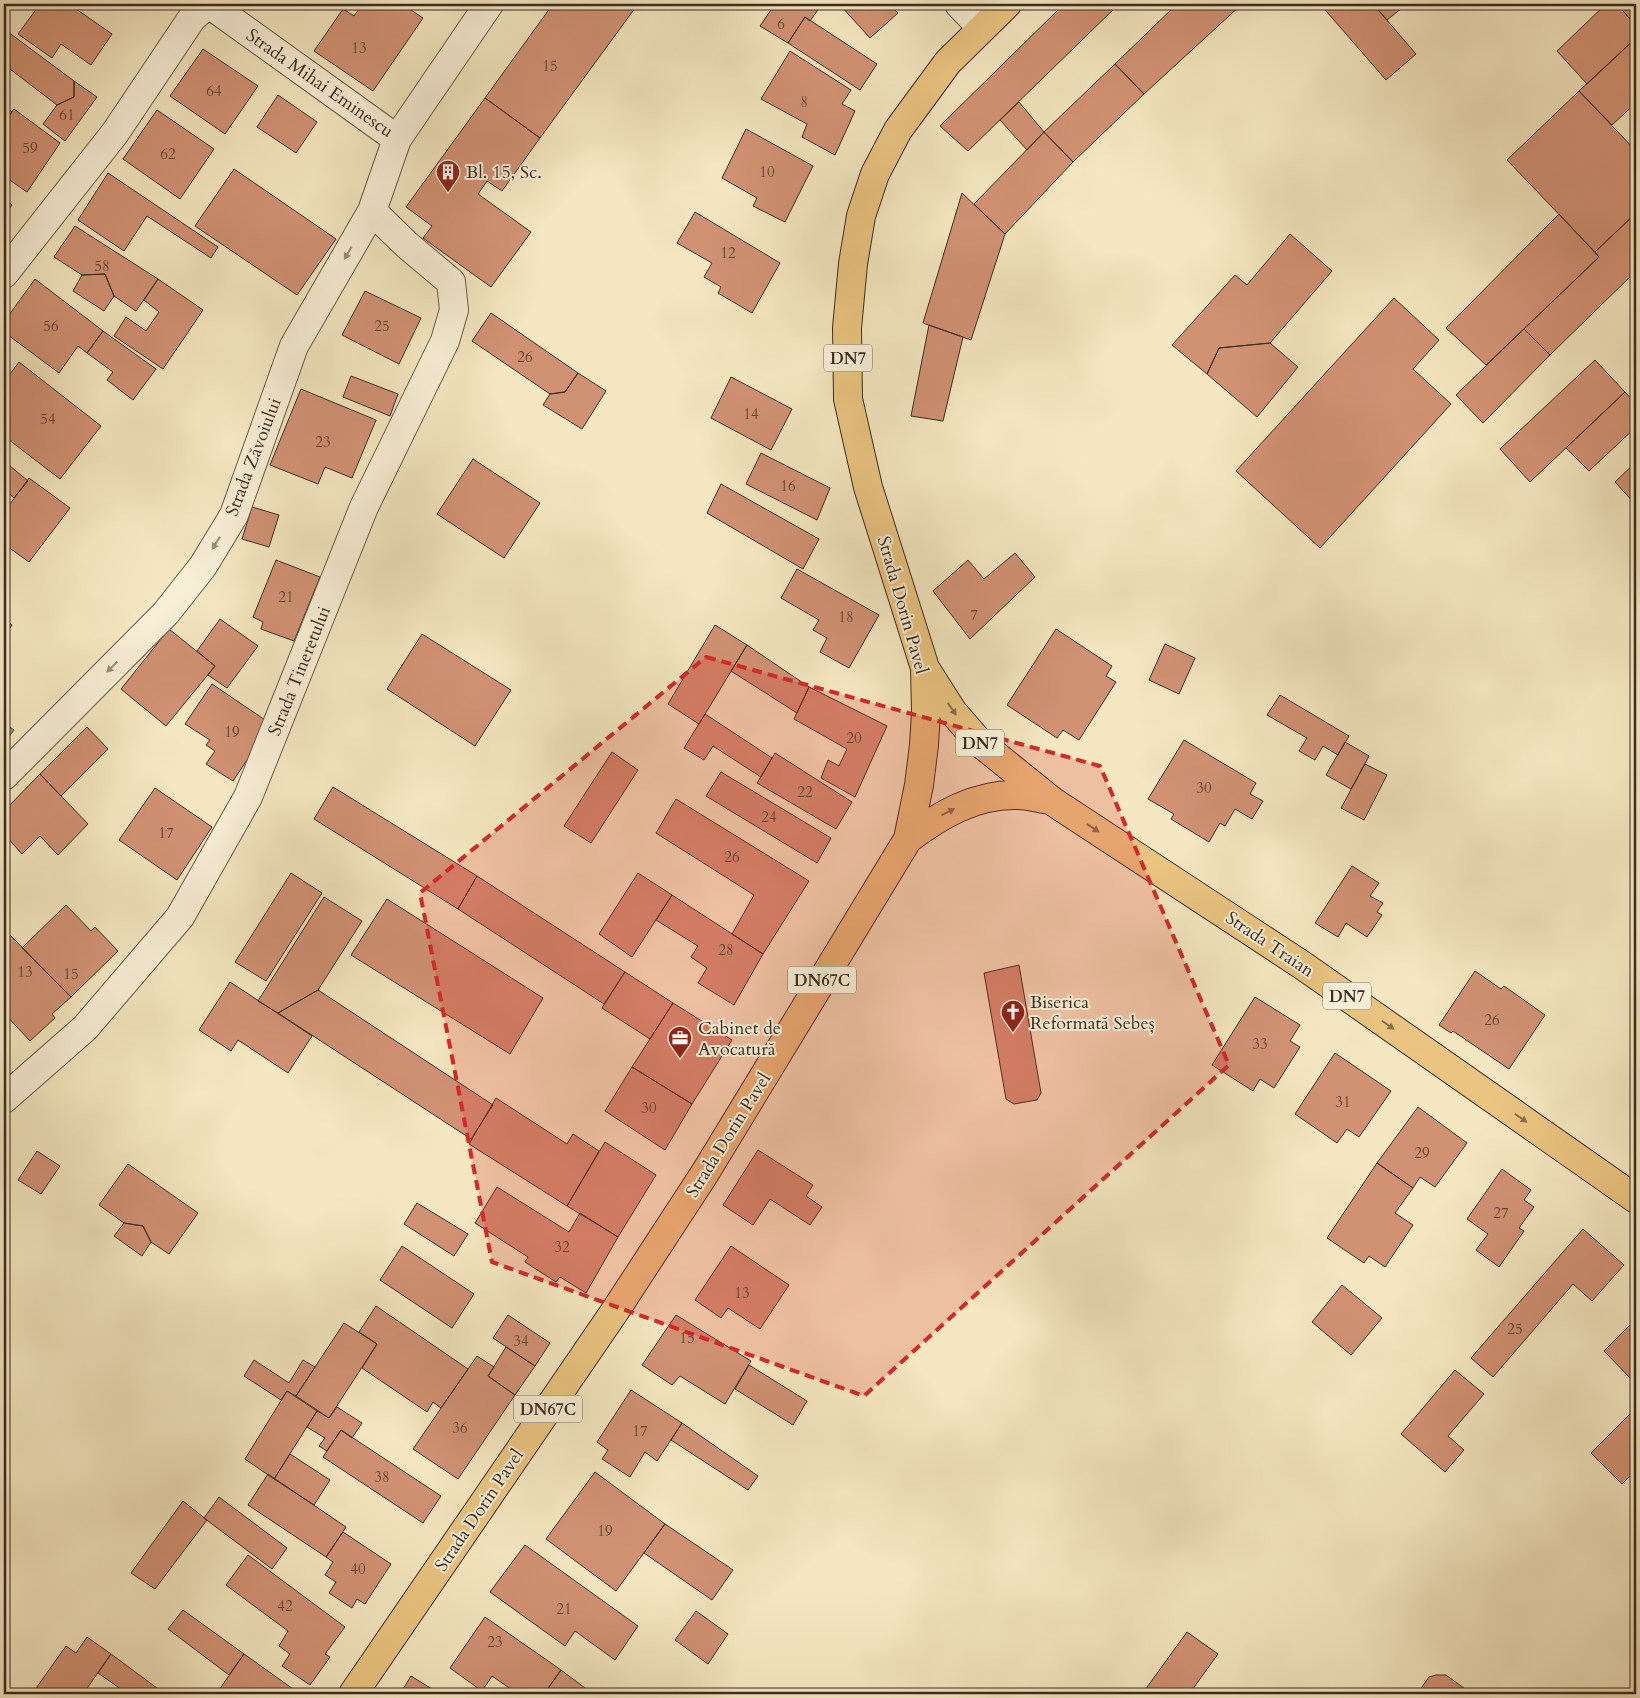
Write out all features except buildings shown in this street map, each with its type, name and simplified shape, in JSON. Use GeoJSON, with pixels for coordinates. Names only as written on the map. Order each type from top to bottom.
{"type":"FeatureCollection","features":[{"type":"Feature","properties":{"kind":"main road","name":"Strada Dorin Pavel"},"geometry":{"type":"LineString","coordinates":[[353,1694],[610,1318],[705,1173],[908,839],[919,785],[924,745],[926,712],[925,668],[868,487],[848,399],[847,328],[853,264],[861,216],[875,174],[898,130],[948,62],[1007,4]]}},
{"type":"Feature","properties":{"kind":"main road","name":"Strada Traian"},"geometry":{"type":"LineString","coordinates":[[925,668],[953,712],[979,742],[1052,801],[1302,965],[1636,1200]]}},
{"type":"Feature","properties":{"kind":"main road","name":"DN67C"},"geometry":{"type":"LineString","coordinates":[[908,839],[933,820],[961,806],[986,798],[1017,795],[1052,801]]}},
{"type":"Feature","properties":{"kind":"street","name":"Strada Mihai Eminescu"},"geometry":{"type":"LineString","coordinates":[[4,274],[115,133],[192,18],[209,4],[397,139],[489,4]]}},
{"type":"Feature","properties":{"kind":"street"},"geometry":{"type":"LineString","coordinates":[[959,4],[982,28]]}},
{"type":"Feature","properties":{"kind":"street","name":"Strada Zăvoiului"},"geometry":{"type":"LineString","coordinates":[[4,776],[166,613],[203,566],[234,515],[294,346],[372,211],[397,139]]}},
{"type":"Feature","properties":{"kind":"street","name":"Strada Tineretului"},"geometry":{"type":"LineString","coordinates":[[4,1099],[89,1024],[180,917],[248,797],[364,506],[445,341],[454,310],[451,282],[407,245],[372,211]]}},
{"type":"Feature","properties":{"kind":"highlighted area"},"geometry":{"type":"Polygon","coordinates":[[[706,657],[1100,766],[1229,1065],[864,1396],[492,1262],[420,893],[706,657]]]}},
{"type":"Feature","properties":{"kind":"place","name":"Bl. 15, Sc."},"geometry":{"type":"Point","coordinates":[448,193]}},
{"type":"Feature","properties":{"kind":"place","name":"Biserica Reformată Sebeș"},"geometry":{"type":"Point","coordinates":[1013,1033]}},
{"type":"Feature","properties":{"kind":"place","name":"Cabinet de Avocatură"},"geometry":{"type":"Point","coordinates":[680,1059]}}]}
